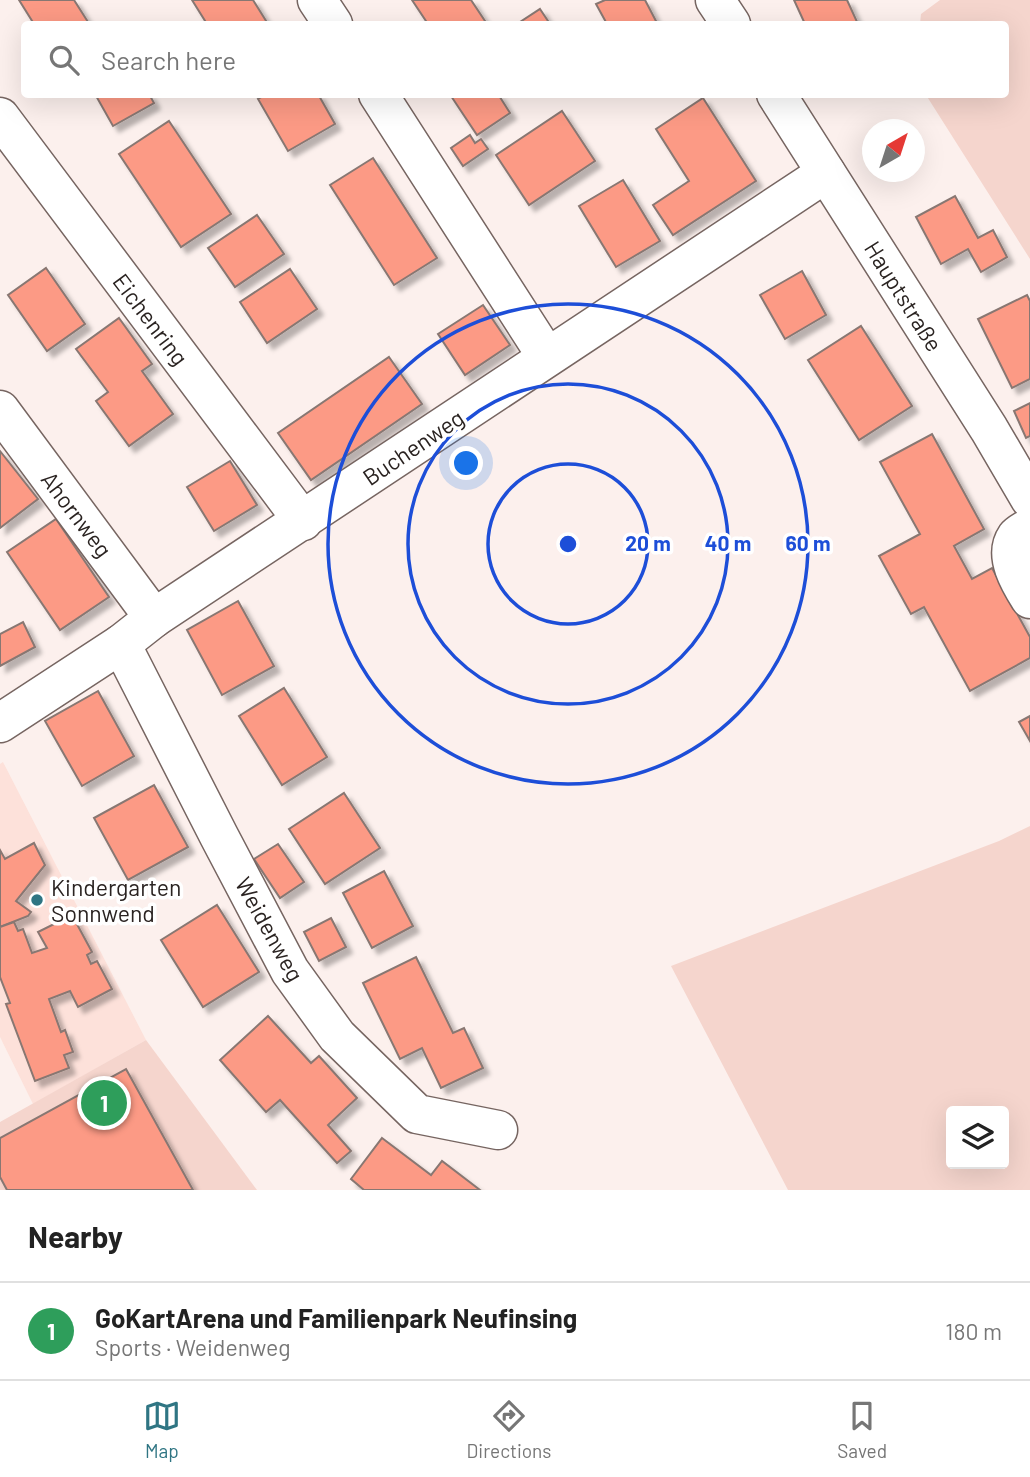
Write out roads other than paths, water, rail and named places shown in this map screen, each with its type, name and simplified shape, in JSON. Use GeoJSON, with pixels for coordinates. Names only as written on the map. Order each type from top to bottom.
{"type":"FeatureCollection","features":[{"type":"Feature","properties":{"kind":"street"},"geometry":{"type":"LineString","coordinates":[[317,0],[331,21]]}},
{"type":"Feature","properties":{"kind":"street"},"geometry":{"type":"LineString","coordinates":[[715,0],[729,21]]}},
{"type":"Feature","properties":{"kind":"street"},"geometry":{"type":"LineString","coordinates":[[381,98],[547,358]]}},
{"type":"Feature","properties":{"kind":"street","name":"Hauptstraße"},"geometry":{"type":"LineString","coordinates":[[779,98],[989,429],[1025,479]]}},
{"type":"Feature","properties":{"kind":"street","name":"Eichenring"},"geometry":{"type":"LineString","coordinates":[[0,117],[303,521]]}},
{"type":"Feature","properties":{"kind":"street","name":"Buchenweg"},"geometry":{"type":"LineString","coordinates":[[0,723],[826,173]]}},
{"type":"Feature","properties":{"kind":"street","name":"Ahornweg"},"geometry":{"type":"LineString","coordinates":[[0,410],[154,618]]}},
{"type":"Feature","properties":{"kind":"street"},"geometry":{"type":"LineString","coordinates":[[1030,527],[1017,535],[1011,551],[1017,578],[1030,599]]}},
{"type":"Feature","properties":{"kind":"street","name":"Weidenweg"},"geometry":{"type":"LineString","coordinates":[[121,644],[290,971],[337,1036],[416,1114],[498,1130]]}},
{"type":"Feature","properties":{"kind":"place","name":"Kindergarten Sonnwend"},"geometry":{"type":"Point","coordinates":[37,900]}},
{"type":"Feature","properties":{"kind":"place","name":"GoKartArena und Familienpark Neufinsing"},"geometry":{"type":"Point","coordinates":[104,1103]}}]}
